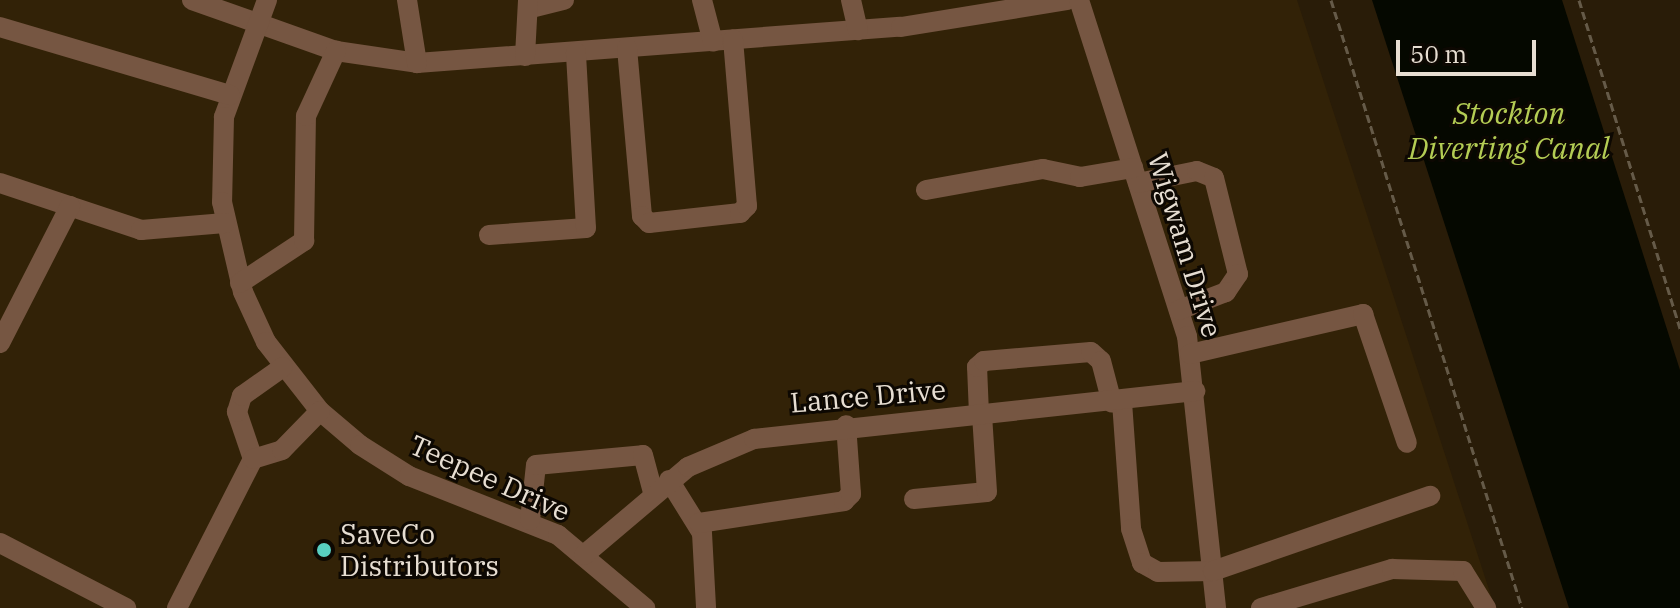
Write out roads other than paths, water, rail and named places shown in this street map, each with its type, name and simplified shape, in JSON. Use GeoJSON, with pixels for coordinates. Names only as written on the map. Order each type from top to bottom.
{"type":"FeatureCollection","features":[{"type":"Feature","properties":{"kind":"street"},"geometry":{"type":"LineString","coordinates":[[192,0],[336,51],[417,63],[858,30],[994,6],[1068,0]]}},
{"type":"Feature","properties":{"kind":"street","name":"Teepee Drive"},"geometry":{"type":"LineString","coordinates":[[267,0],[230,95],[225,223],[240,283],[283,367],[320,411],[409,476],[530,520],[584,555],[633,604]]}},
{"type":"Feature","properties":{"kind":"street"},"geometry":{"type":"LineString","coordinates":[[407,0],[417,63]]}},
{"type":"Feature","properties":{"kind":"street"},"geometry":{"type":"LineString","coordinates":[[525,56],[529,4],[564,0]]}},
{"type":"Feature","properties":{"kind":"street"},"geometry":{"type":"LineString","coordinates":[[627,48],[642,216],[649,223],[740,213],[747,206],[723,41],[702,0]]}},
{"type":"Feature","properties":{"kind":"street"},"geometry":{"type":"LineString","coordinates":[[851,0],[858,30]]}},
{"type":"Feature","properties":{"kind":"street","name":"Wigwam Drive"},"geometry":{"type":"LineString","coordinates":[[1079,0],[1179,310],[1190,354],[1216,608]]}},
{"type":"Feature","properties":{"kind":"street"},"geometry":{"type":"LineString","coordinates":[[0,27],[230,95]]}},
{"type":"Feature","properties":{"kind":"street"},"geometry":{"type":"LineString","coordinates":[[240,283],[304,241],[306,116],[336,51]]}},
{"type":"Feature","properties":{"kind":"street"},"geometry":{"type":"LineString","coordinates":[[489,235],[586,228],[576,52]]}},
{"type":"Feature","properties":{"kind":"street"},"geometry":{"type":"LineString","coordinates":[[926,190],[1043,169],[1080,177],[1197,171],[1214,178],[1238,274],[1226,292],[1179,310]]}},
{"type":"Feature","properties":{"kind":"street"},"geometry":{"type":"LineString","coordinates":[[0,183],[141,230],[225,223]]}},
{"type":"Feature","properties":{"kind":"street"},"geometry":{"type":"LineString","coordinates":[[0,343],[70,206]]}},
{"type":"Feature","properties":{"kind":"street"},"geometry":{"type":"LineString","coordinates":[[1190,354],[1363,314],[1407,443]]}},
{"type":"Feature","properties":{"kind":"street"},"geometry":{"type":"LineString","coordinates":[[914,499],[987,492],[977,367],[1015,358],[1091,352],[1101,361],[1117,403],[1131,529],[1142,563],[1158,572],[1213,571],[1430,496]]}},
{"type":"Feature","properties":{"kind":"street"},"geometry":{"type":"LineString","coordinates":[[253,459],[237,412],[242,396],[283,367]]}},
{"type":"Feature","properties":{"kind":"street","name":"Lance Drive"},"geometry":{"type":"LineString","coordinates":[[584,555],[661,486],[754,439],[846,425],[1117,403],[1195,391]]}},
{"type":"Feature","properties":{"kind":"street"},"geometry":{"type":"LineString","coordinates":[[177,608],[253,459],[282,450],[320,411]]}},
{"type":"Feature","properties":{"kind":"street"},"geometry":{"type":"LineString","coordinates":[[699,523],[844,501],[851,494],[846,425]]}},
{"type":"Feature","properties":{"kind":"street"},"geometry":{"type":"LineString","coordinates":[[530,520],[536,465],[643,455],[661,486],[699,523],[707,604]]}},
{"type":"Feature","properties":{"kind":"street"},"geometry":{"type":"LineString","coordinates":[[0,543],[126,608]]}},
{"type":"Feature","properties":{"kind":"street"},"geometry":{"type":"LineString","coordinates":[[1261,608],[1392,569],[1463,571],[1486,608]]}},
{"type":"Feature","properties":{"kind":"water","name":"Stockton Diverting Canal"},"geometry":{"type":"Polygon","coordinates":[[[1372,0],[1562,0],[1680,370],[1680,608],[1569,608],[1372,0]]]}},
{"type":"Feature","properties":{"kind":"place","name":"SaveCo Distributors"},"geometry":{"type":"Point","coordinates":[324,550]}}]}
